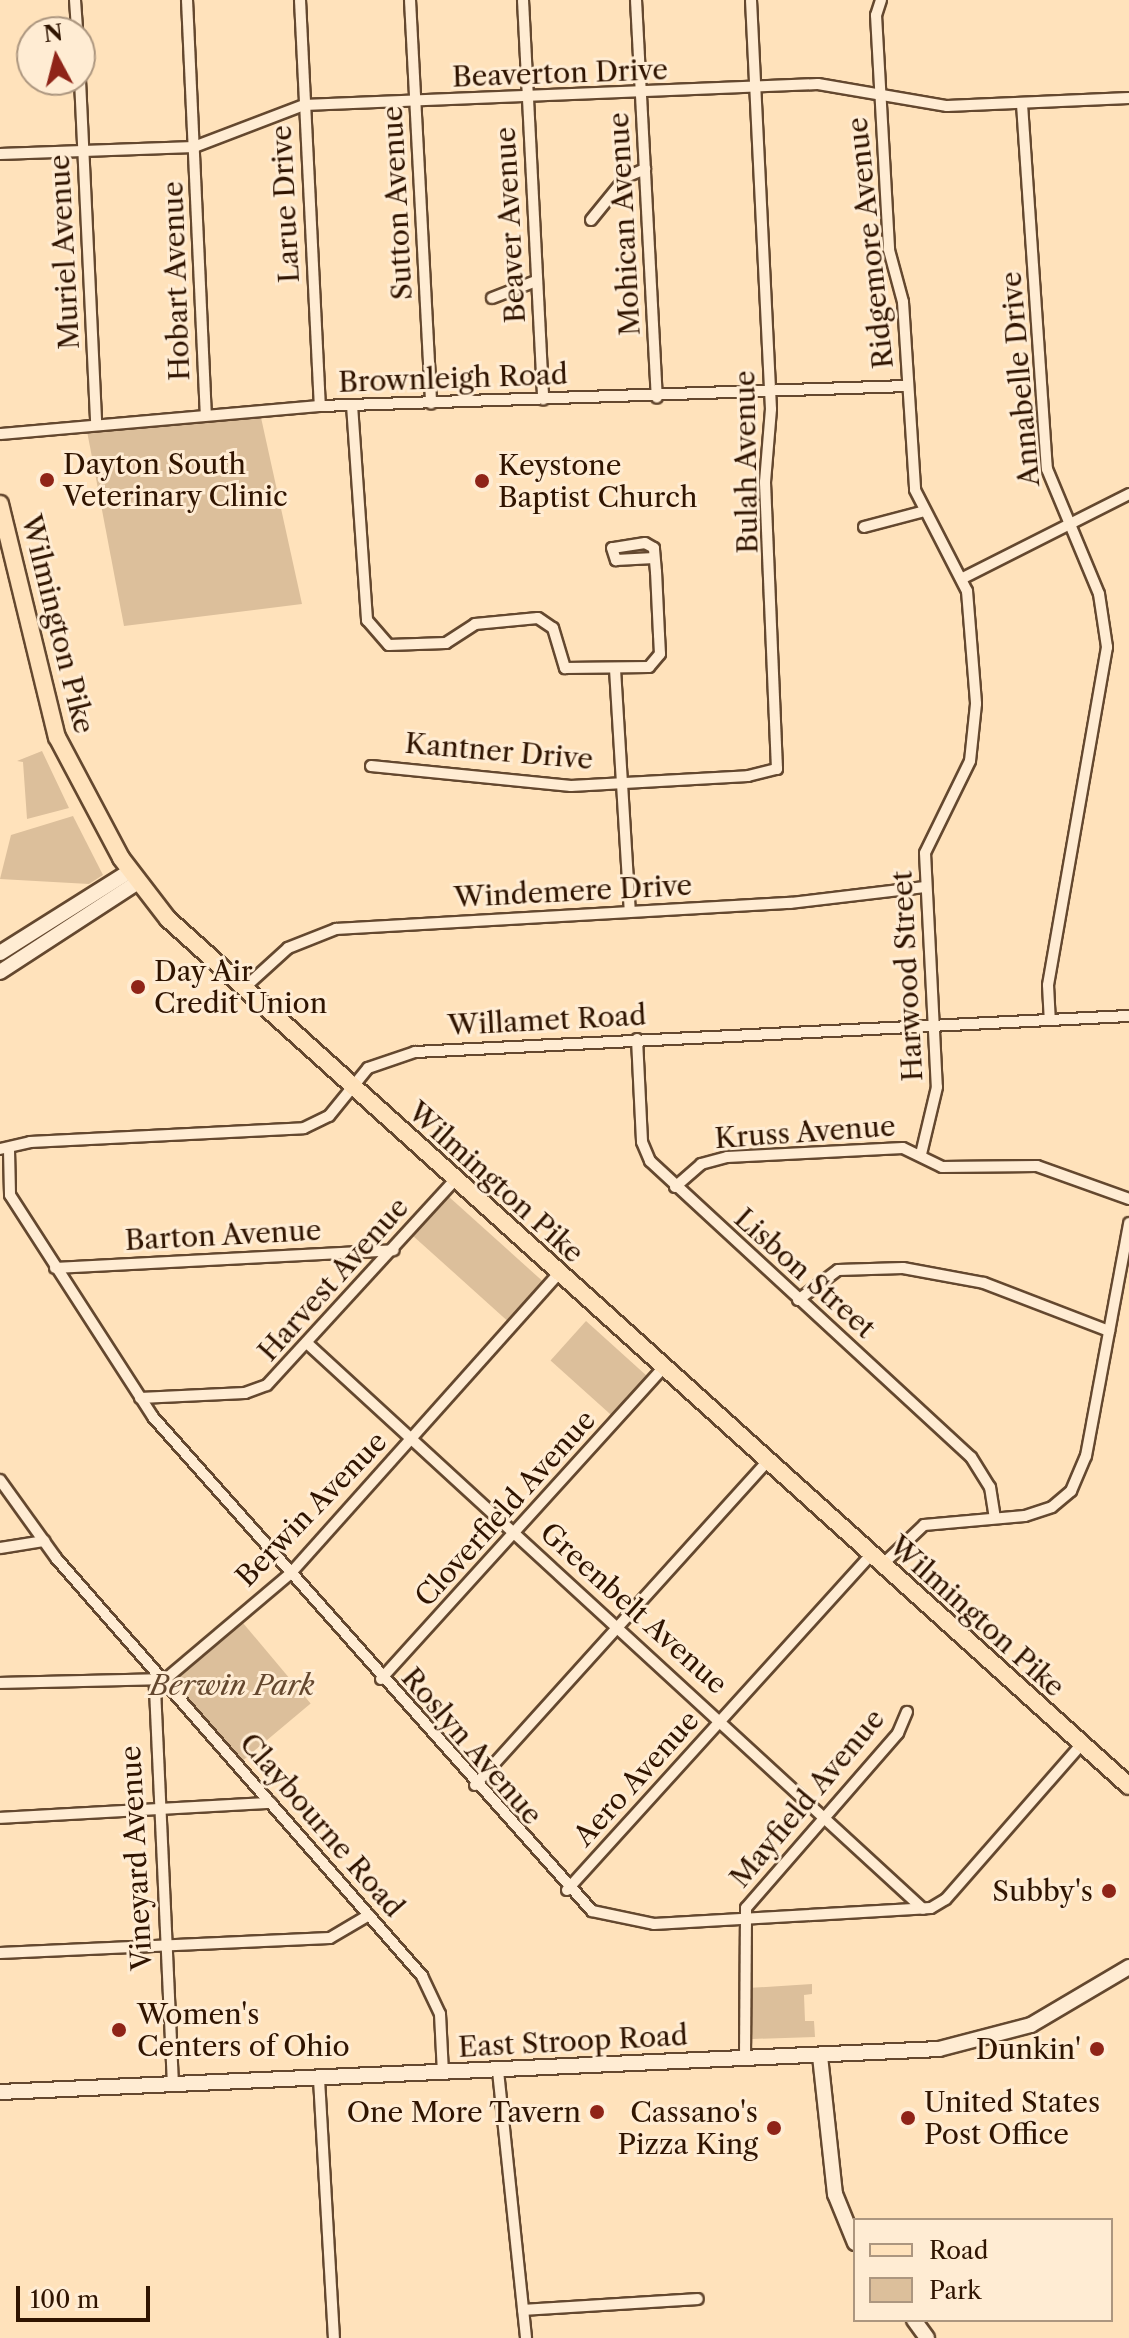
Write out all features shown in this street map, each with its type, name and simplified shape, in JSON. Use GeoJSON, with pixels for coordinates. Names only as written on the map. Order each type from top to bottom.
{"type":"FeatureCollection","features":[{"type":"Feature","properties":{"kind":"main road","name":"Wilmington Pike"},"geometry":{"type":"LineString","coordinates":[[0,504],[57,737],[134,877],[168,919],[1129,1786]]}},
{"type":"Feature","properties":{"kind":"main road"},"geometry":{"type":"LineString","coordinates":[[0,953],[134,877]]}},
{"type":"Feature","properties":{"kind":"main road"},"geometry":{"type":"LineString","coordinates":[[0,972],[134,877]]}},
{"type":"Feature","properties":{"kind":"main road","name":"East Stroop Road"},"geometry":{"type":"LineString","coordinates":[[0,2092],[939,2049],[997,2037],[1031,2025],[1129,1967]]}},
{"type":"Feature","properties":{"kind":"main road"},"geometry":{"type":"LineString","coordinates":[[820,2056],[835,2194],[853,2238]]}},
{"type":"Feature","properties":{"kind":"street","name":"Hobart Avenue"},"geometry":{"type":"LineString","coordinates":[[187,0],[206,414]]}},
{"type":"Feature","properties":{"kind":"street","name":"Larue Drive"},"geometry":{"type":"LineString","coordinates":[[300,0],[320,406]]}},
{"type":"Feature","properties":{"kind":"street","name":"Sutton Avenue"},"geometry":{"type":"LineString","coordinates":[[410,0],[431,403]]}},
{"type":"Feature","properties":{"kind":"street","name":"Beaver Avenue"},"geometry":{"type":"LineString","coordinates":[[523,0],[543,400]]}},
{"type":"Feature","properties":{"kind":"street","name":"Mohican Avenue"},"geometry":{"type":"LineString","coordinates":[[636,0],[657,397]]}},
{"type":"Feature","properties":{"kind":"street","name":"Bulah Avenue"},"geometry":{"type":"LineString","coordinates":[[624,783],[748,776],[777,769],[765,482],[770,393],[751,0]]}},
{"type":"Feature","properties":{"kind":"street","name":"Ridgemore Avenue"},"geometry":{"type":"LineString","coordinates":[[881,0],[876,15],[889,250],[903,302],[908,386]]}},
{"type":"Feature","properties":{"kind":"street","name":"Beaverton Drive"},"geometry":{"type":"LineString","coordinates":[[0,154],[194,147],[304,105],[830,85],[947,106],[1129,98]]}},
{"type":"Feature","properties":{"kind":"street","name":"Muriel Avenue"},"geometry":{"type":"LineString","coordinates":[[81,96],[96,423]]}},
{"type":"Feature","properties":{"kind":"street","name":"Annabelle Drive"},"geometry":{"type":"LineString","coordinates":[[1022,104],[1047,469],[1068,526],[1099,594],[1107,647],[1048,985],[1050,1019]]}},
{"type":"Feature","properties":{"kind":"street"},"geometry":{"type":"LineString","coordinates":[[591,220],[626,177],[645,169]]}},
{"type":"Feature","properties":{"kind":"street"},"geometry":{"type":"LineString","coordinates":[[492,298],[536,281]]}},
{"type":"Feature","properties":{"kind":"street","name":"Brownleigh Road"},"geometry":{"type":"LineString","coordinates":[[0,434],[96,423],[320,406],[657,397],[908,386]]}},
{"type":"Feature","properties":{"kind":"street","name":"Harwood Street"},"geometry":{"type":"LineString","coordinates":[[908,386],[921,512],[963,578],[972,613],[976,730],[964,775],[928,843],[924,887],[936,1099],[921,1154]]}},
{"type":"Feature","properties":{"kind":"street"},"geometry":{"type":"LineString","coordinates":[[352,405],[367,620],[376,636],[398,647],[446,643],[475,624],[538,618],[553,628],[565,668],[615,669],[658,660],[654,558]]}},
{"type":"Feature","properties":{"kind":"street"},"geometry":{"type":"LineString","coordinates":[[963,578],[1129,494]]}},
{"type":"Feature","properties":{"kind":"street"},"geometry":{"type":"LineString","coordinates":[[864,527],[921,512]]}},
{"type":"Feature","properties":{"kind":"street"},"geometry":{"type":"LineString","coordinates":[[615,669],[630,912]]}},
{"type":"Feature","properties":{"kind":"street","name":"Kantner Drive"},"geometry":{"type":"LineString","coordinates":[[371,766],[548,784],[624,783]]}},
{"type":"Feature","properties":{"kind":"street","name":"Windemere Drive"},"geometry":{"type":"LineString","coordinates":[[243,989],[288,948],[336,929],[790,903],[924,887]]}},
{"type":"Feature","properties":{"kind":"street","name":"Willamet Road"},"geometry":{"type":"LineString","coordinates":[[4,1150],[30,1142],[304,1128],[329,1116],[368,1068],[415,1052],[1129,1016]]}},
{"type":"Feature","properties":{"kind":"street","name":"Lisbon Street"},"geometry":{"type":"LineString","coordinates":[[637,1039],[642,1142],[650,1161],[971,1457],[990,1487],[995,1518]]}},
{"type":"Feature","properties":{"kind":"street","name":"Kruss Avenue"},"geometry":{"type":"LineString","coordinates":[[675,1187],[701,1164],[727,1157],[903,1148],[921,1154],[942,1167],[1037,1166],[1129,1199]]}},
{"type":"Feature","properties":{"kind":"street","name":"Roslyn Avenue"},"geometry":{"type":"LineString","coordinates":[[4,1150],[10,1195],[140,1398],[381,1679],[567,1890],[592,1911],[617,1921],[742,1920],[923,1909],[946,1899],[1081,1745]]}},
{"type":"Feature","properties":{"kind":"street","name":"Harvest Avenue"},"geometry":{"type":"LineString","coordinates":[[140,1398],[256,1390],[308,1344],[455,1180]]}},
{"type":"Feature","properties":{"kind":"street","name":"Aero Avenue"},"geometry":{"type":"LineString","coordinates":[[567,1890],[721,1720],[876,1560],[924,1525],[995,1518],[1052,1507],[1079,1479],[1129,1223]]}},
{"type":"Feature","properties":{"kind":"street","name":"Barton Avenue"},"geometry":{"type":"LineString","coordinates":[[55,1268],[394,1250]]}},
{"type":"Feature","properties":{"kind":"street"},"geometry":{"type":"LineString","coordinates":[[798,1300],[838,1270],[903,1268],[984,1283],[1109,1331]]}},
{"type":"Feature","properties":{"kind":"street","name":"Berwin Avenue"},"geometry":{"type":"LineString","coordinates":[[163,1679],[290,1574],[558,1274]]}},
{"type":"Feature","properties":{"kind":"street","name":"Greenbelt Avenue"},"geometry":{"type":"LineString","coordinates":[[308,1344],[825,1814],[923,1909]]}},
{"type":"Feature","properties":{"kind":"street","name":"Cloverfield Avenue"},"geometry":{"type":"LineString","coordinates":[[381,1679],[663,1368]]}},
{"type":"Feature","properties":{"kind":"street"},"geometry":{"type":"LineString","coordinates":[[475,1785],[767,1462]]}},
{"type":"Feature","properties":{"kind":"street","name":"Claybourne Road"},"geometry":{"type":"LineString","coordinates":[[0,1480],[44,1541],[369,1915],[434,1995],[443,2073]]}},
{"type":"Feature","properties":{"kind":"street"},"geometry":{"type":"LineString","coordinates":[[0,1548],[44,1541]]}},
{"type":"Feature","properties":{"kind":"street"},"geometry":{"type":"LineString","coordinates":[[0,1683],[163,1679]]}},
{"type":"Feature","properties":{"kind":"street","name":"Vineyard Avenue"},"geometry":{"type":"LineString","coordinates":[[163,1679],[151,1701],[173,2085]]}},
{"type":"Feature","properties":{"kind":"street","name":"Mayfield Avenue"},"geometry":{"type":"LineString","coordinates":[[745,2058],[742,1920],[752,1897],[898,1733],[907,1712]]}},
{"type":"Feature","properties":{"kind":"street"},"geometry":{"type":"LineString","coordinates":[[0,1818],[271,1803]]}},
{"type":"Feature","properties":{"kind":"street"},"geometry":{"type":"LineString","coordinates":[[0,1953],[330,1938],[369,1915]]}},
{"type":"Feature","properties":{"kind":"street"},"geometry":{"type":"LineString","coordinates":[[498,2071],[526,2338]]}},
{"type":"Feature","properties":{"kind":"street"},"geometry":{"type":"LineString","coordinates":[[319,2079],[334,2338]]}},
{"type":"Feature","properties":{"kind":"street"},"geometry":{"type":"LineString","coordinates":[[523,2310],[698,2299]]}},
{"type":"Feature","properties":{"kind":"green space"},"geometry":{"type":"Polygon","coordinates":[[[260,413],[302,604],[124,626],[87,431],[260,413]]]}},
{"type":"Feature","properties":{"kind":"green space"},"geometry":{"type":"Polygon","coordinates":[[[42,751],[69,808],[27,819],[23,762],[17,761],[42,751]]]}},
{"type":"Feature","properties":{"kind":"green space"},"geometry":{"type":"Polygon","coordinates":[[[73,816],[103,875],[89,884],[0,879],[11,835],[73,816]]]}},
{"type":"Feature","properties":{"kind":"green space"},"geometry":{"type":"Polygon","coordinates":[[[448,1196],[544,1282],[508,1322],[413,1235],[448,1196]]]}},
{"type":"Feature","properties":{"kind":"green space"},"geometry":{"type":"Polygon","coordinates":[[[586,1321],[649,1378],[614,1417],[551,1360],[586,1321]]]}},
{"type":"Feature","properties":{"kind":"green space","name":"Berwin Park"},"geometry":{"type":"Polygon","coordinates":[[[238,1617],[311,1704],[236,1766],[164,1679],[238,1617]]]}},
{"type":"Feature","properties":{"kind":"green space"},"geometry":{"type":"Polygon","coordinates":[[[812,1984],[812,1994],[804,1995],[805,2021],[814,2021],[815,2037],[752,2039],[748,1988],[812,1984]]]}},
{"type":"Feature","properties":{"kind":"place","name":"Dayton South Veterinary Clinic"},"geometry":{"type":"Point","coordinates":[47,480]}},
{"type":"Feature","properties":{"kind":"place","name":"Keystone Baptist Church"},"geometry":{"type":"Point","coordinates":[482,481]}},
{"type":"Feature","properties":{"kind":"place","name":"Day Air Credit Union"},"geometry":{"type":"Point","coordinates":[138,987]}},
{"type":"Feature","properties":{"kind":"place","name":"Subby's"},"geometry":{"type":"Point","coordinates":[1109,1891]}},
{"type":"Feature","properties":{"kind":"place","name":"Women's Centers of Ohio"},"geometry":{"type":"Point","coordinates":[119,2030]}},
{"type":"Feature","properties":{"kind":"place","name":"Dunkin'"},"geometry":{"type":"Point","coordinates":[1097,2049]}},
{"type":"Feature","properties":{"kind":"place","name":"One More Tavern"},"geometry":{"type":"Point","coordinates":[597,2112]}},
{"type":"Feature","properties":{"kind":"place","name":"United States Post Office"},"geometry":{"type":"Point","coordinates":[908,2118]}},
{"type":"Feature","properties":{"kind":"place","name":"Cassano's Pizza King"},"geometry":{"type":"Point","coordinates":[774,2128]}}]}
